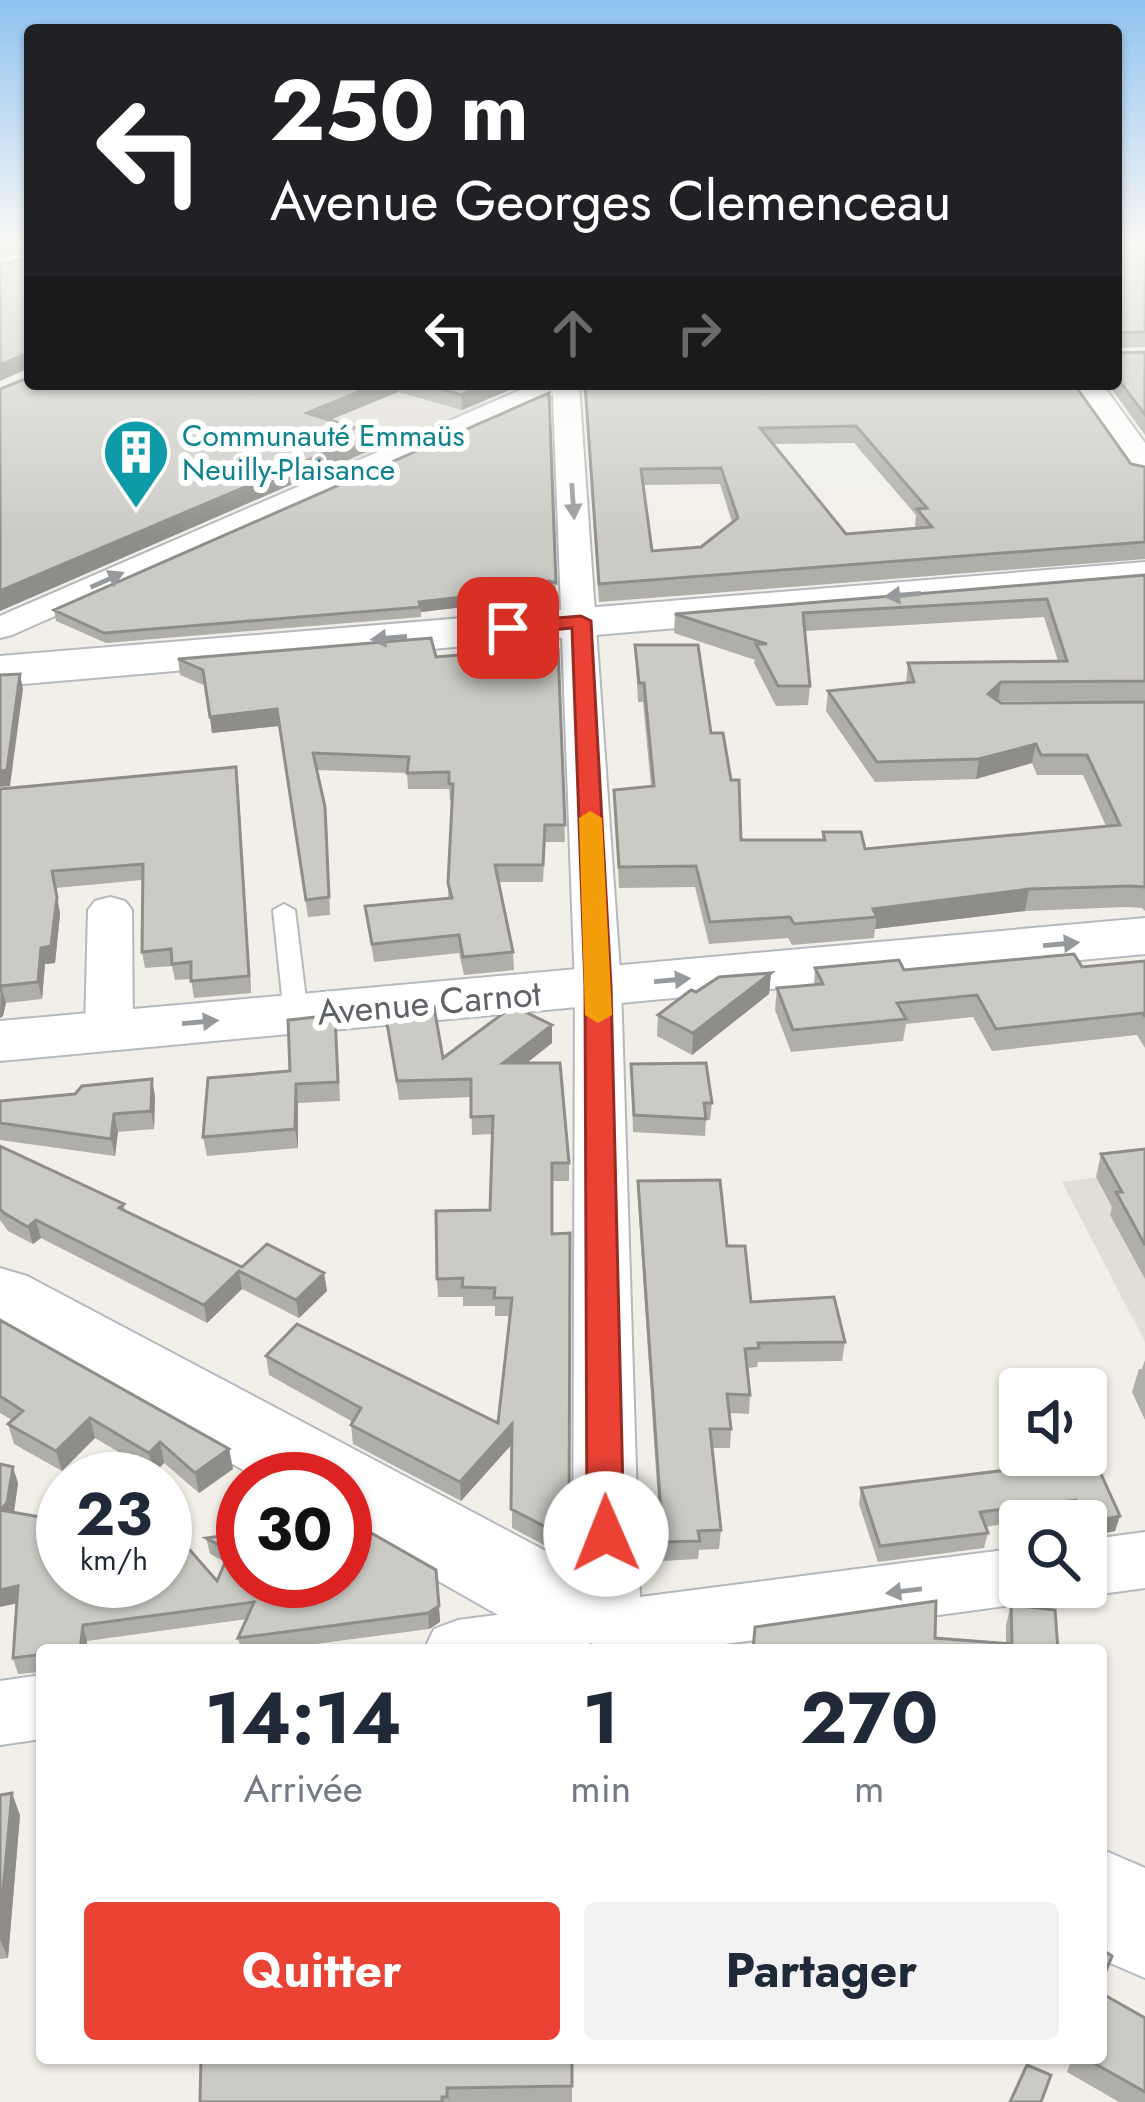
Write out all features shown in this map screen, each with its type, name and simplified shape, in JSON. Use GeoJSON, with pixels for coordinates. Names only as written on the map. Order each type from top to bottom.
{"type":"FeatureCollection","features":[{"type":"Feature","properties":{"kind":"street"},"geometry":{"type":"LineString","coordinates":[[0,628],[547,390]]}},
{"type":"Feature","properties":{"kind":"street"},"geometry":{"type":"LineString","coordinates":[[562,390],[581,621],[626,1640]]}},
{"type":"Feature","properties":{"kind":"street"},"geometry":{"type":"LineString","coordinates":[[1088,390],[1145,470]]}},
{"type":"Feature","properties":{"kind":"street"},"geometry":{"type":"LineString","coordinates":[[0,671],[1145,575]]}},
{"type":"Feature","properties":{"kind":"street"},"geometry":{"type":"LineString","coordinates":[[110,910],[110,1030]]}},
{"type":"Feature","properties":{"kind":"street","name":"Avenue Carnot"},"geometry":{"type":"LineString","coordinates":[[0,1041],[1145,936]]}},
{"type":"Feature","properties":{"kind":"street"},"geometry":{"type":"LineString","coordinates":[[0,1296],[284,1452]]}},
{"type":"Feature","properties":{"kind":"street"},"geometry":{"type":"LineString","coordinates":[[372,1501],[626,1640]]}},
{"type":"Feature","properties":{"kind":"street"},"geometry":{"type":"LineString","coordinates":[[1107,1565],[1145,1560]]}},
{"type":"Feature","properties":{"kind":"street"},"geometry":{"type":"LineString","coordinates":[[559,1644],[626,1640],[999,1579]]}},
{"type":"Feature","properties":{"kind":"street"},"geometry":{"type":"LineString","coordinates":[[0,1713],[36,1708]]}},
{"type":"Feature","properties":{"kind":"street"},"geometry":{"type":"LineString","coordinates":[[1107,1904],[1145,1925]]}},
{"type":"Feature","properties":{"kind":"lane"},"geometry":{"type":"LineString","coordinates":[[284,910],[296,1015]]}},
{"type":"Feature","properties":{"kind":"shaded area"},"geometry":{"type":"Polygon","coordinates":[[[238,390],[448,390],[492,402],[353,463],[201,416],[238,390]]]}},
{"type":"Feature","properties":{"kind":"shaded area"},"geometry":{"type":"Polygon","coordinates":[[[1145,1171],[1145,1342],[1062,1182],[1145,1171]]]}},
{"type":"Feature","properties":{"kind":"building"},"geometry":{"type":"Polygon","coordinates":[[[0,342],[24,342],[24,355],[0,365],[0,342]]]}},
{"type":"Feature","properties":{"kind":"building"},"geometry":{"type":"Polygon","coordinates":[[[1145,352],[1145,415],[1122,384],[1122,353],[1145,352]]]}},
{"type":"Feature","properties":{"kind":"building"},"geometry":{"type":"Polygon","coordinates":[[[24,379],[24,390],[363,390],[307,413],[372,433],[0,591],[0,389],[24,379]]]}},
{"type":"Feature","properties":{"kind":"building"},"geometry":{"type":"Polygon","coordinates":[[[585,390],[1078,390],[1131,464],[1145,467],[1145,542],[599,584],[585,390]],[[856,426],[760,428],[846,534],[932,527],[917,509],[927,508],[856,426]],[[721,468],[641,469],[652,551],[701,547],[738,518],[721,468]]]}},
{"type":"Feature","properties":{"kind":"building"},"geometry":{"type":"Polygon","coordinates":[[[549,393],[556,583],[549,581],[549,596],[490,601],[489,594],[419,602],[421,607],[104,633],[54,610],[549,393]]]}},
{"type":"Feature","properties":{"kind":"building"},"geometry":{"type":"Polygon","coordinates":[[[1145,575],[1145,681],[1001,682],[988,694],[1001,703],[1145,702],[1145,887],[1029,889],[873,909],[877,917],[794,924],[790,917],[710,922],[696,866],[619,867],[614,790],[654,786],[644,683],[639,683],[635,645],[698,645],[711,733],[723,733],[731,780],[739,780],[741,840],[825,840],[823,832],[861,832],[865,849],[1120,825],[1087,755],[1041,755],[1036,744],[979,759],[877,762],[828,691],[914,682],[908,663],[1067,661],[1047,599],[803,613],[810,686],[778,686],[756,644],[767,644],[675,614],[1145,575]]]}},
{"type":"Feature","properties":{"kind":"building"},"geometry":{"type":"Polygon","coordinates":[[[550,628],[550,649],[558,649],[565,825],[545,825],[543,865],[495,865],[513,952],[463,957],[459,935],[372,944],[365,906],[452,898],[448,883],[453,784],[449,784],[449,772],[407,773],[409,757],[313,753],[325,807],[329,897],[306,900],[277,709],[210,717],[203,670],[178,659],[431,638],[436,657],[496,652],[494,633],[550,628]]]}},
{"type":"Feature","properties":{"kind":"building"},"geometry":{"type":"Polygon","coordinates":[[[20,674],[7,770],[0,771],[0,675],[20,674]]]}},
{"type":"Feature","properties":{"kind":"building"},"geometry":{"type":"Polygon","coordinates":[[[236,767],[249,976],[191,981],[191,962],[172,964],[171,949],[142,952],[143,864],[52,871],[57,897],[51,946],[41,948],[38,982],[1,986],[0,993],[0,789],[236,767]]]}},
{"type":"Feature","properties":{"kind":"building"},"geometry":{"type":"Polygon","coordinates":[[[1074,954],[1082,967],[1145,961],[1145,1017],[1143,1013],[996,1029],[977,995],[897,1003],[906,1019],[793,1030],[777,988],[823,984],[815,968],[899,960],[904,970],[1074,954]]]}},
{"type":"Feature","properties":{"kind":"building"},"geometry":{"type":"Polygon","coordinates":[[[771,973],[693,1033],[658,1015],[691,990],[696,992],[719,977],[771,973]]]}},
{"type":"Feature","properties":{"kind":"building"},"geometry":{"type":"Polygon","coordinates":[[[513,1006],[552,1025],[503,1063],[560,1063],[569,1163],[552,1163],[552,1234],[570,1233],[569,1539],[511,1509],[512,1424],[460,1482],[351,1425],[361,1408],[266,1356],[297,1324],[498,1423],[512,1298],[494,1298],[495,1288],[462,1287],[463,1278],[437,1279],[436,1211],[490,1210],[493,1116],[471,1117],[471,1079],[397,1081],[385,1012],[434,1007],[443,1058],[513,1006]]]}},
{"type":"Feature","properties":{"kind":"building"},"geometry":{"type":"Polygon","coordinates":[[[335,1015],[338,1082],[296,1084],[295,1129],[203,1137],[208,1078],[290,1071],[288,1020],[335,1015]]]}},
{"type":"Feature","properties":{"kind":"building"},"geometry":{"type":"Polygon","coordinates":[[[706,1063],[712,1103],[704,1103],[706,1119],[634,1115],[631,1064],[706,1063]]]}},
{"type":"Feature","properties":{"kind":"building"},"geometry":{"type":"Polygon","coordinates":[[[152,1079],[151,1111],[114,1114],[111,1139],[0,1123],[0,1101],[75,1094],[82,1086],[152,1079]]]}},
{"type":"Feature","properties":{"kind":"building"},"geometry":{"type":"Polygon","coordinates":[[[0,1146],[242,1267],[267,1244],[324,1273],[296,1300],[239,1271],[204,1305],[36,1220],[28,1227],[4,1213],[0,1209],[0,1146]]]}},
{"type":"Feature","properties":{"kind":"building"},"geometry":{"type":"Polygon","coordinates":[[[1145,1149],[1145,1245],[1101,1154],[1145,1149]]]}},
{"type":"Feature","properties":{"kind":"building"},"geometry":{"type":"Polygon","coordinates":[[[720,1180],[727,1246],[745,1246],[751,1302],[834,1297],[845,1342],[758,1343],[759,1348],[745,1349],[750,1395],[727,1394],[731,1429],[710,1429],[721,1530],[698,1531],[700,1541],[663,1542],[638,1181],[720,1180]]]}},
{"type":"Feature","properties":{"kind":"building"},"geometry":{"type":"Polygon","coordinates":[[[0,1320],[229,1449],[216,1452],[216,1458],[195,1473],[192,1452],[171,1452],[160,1442],[147,1452],[90,1418],[56,1451],[8,1424],[23,1411],[0,1396],[0,1320]]]}},
{"type":"Feature","properties":{"kind":"building"},"geometry":{"type":"Polygon","coordinates":[[[0,1464],[13,1467],[7,1503],[0,1510],[0,1464]]]}},
{"type":"Feature","properties":{"kind":"building"},"geometry":{"type":"Polygon","coordinates":[[[999,1471],[999,1476],[1102,1476],[1120,1516],[1107,1519],[1107,1500],[999,1500],[999,1510],[980,1512],[988,1533],[880,1546],[861,1488],[999,1471]]]}},
{"type":"Feature","properties":{"kind":"building"},"geometry":{"type":"Polygon","coordinates":[[[0,1510],[36,1516],[36,1608],[192,1608],[192,1552],[216,1580],[216,1607],[83,1625],[81,1644],[36,1644],[36,1655],[13,1658],[18,1586],[0,1590],[0,1510]]]}},
{"type":"Feature","properties":{"kind":"building"},"geometry":{"type":"Polygon","coordinates":[[[372,1533],[436,1570],[439,1606],[428,1613],[238,1638],[251,1608],[372,1608],[372,1533]]]}},
{"type":"Feature","properties":{"kind":"building"},"geometry":{"type":"Polygon","coordinates":[[[936,1601],[935,1638],[1012,1644],[754,1644],[755,1627],[936,1601]]]}},
{"type":"Feature","properties":{"kind":"building"},"geometry":{"type":"Polygon","coordinates":[[[1011,1608],[1055,1610],[1058,1644],[1012,1644],[1011,1608]]]}},
{"type":"Feature","properties":{"kind":"building"},"geometry":{"type":"Polygon","coordinates":[[[12,1793],[0,1924],[0,1795],[12,1793]]]}},
{"type":"Feature","properties":{"kind":"building"},"geometry":{"type":"Polygon","coordinates":[[[1107,1996],[1145,2018],[1145,2092],[1096,2064],[1107,2064],[1107,1996]]]}},
{"type":"Feature","properties":{"kind":"building"},"geometry":{"type":"Polygon","coordinates":[[[201,2064],[572,2064],[572,2086],[447,2088],[442,2102],[200,2102],[201,2064]]]}},
{"type":"Feature","properties":{"kind":"building"},"geometry":{"type":"Polygon","coordinates":[[[1027,2065],[1051,2075],[1041,2102],[1010,2102],[1027,2065]]]}},
{"type":"Feature","properties":{"kind":"slow traffic"},"geometry":{"type":"LineString","coordinates":[[590,818],[598,1015]]}},
{"type":"Feature","properties":{"kind":"place","name":"Communauté Emmaüs Neuilly-Plaisance"},"geometry":{"type":"Point","coordinates":[136,511]}},
{"type":"Feature","properties":{"kind":"route"},"geometry":{"type":"LineString","coordinates":[[508,628],[581,621],[598,986],[606,1534]]}}]}
